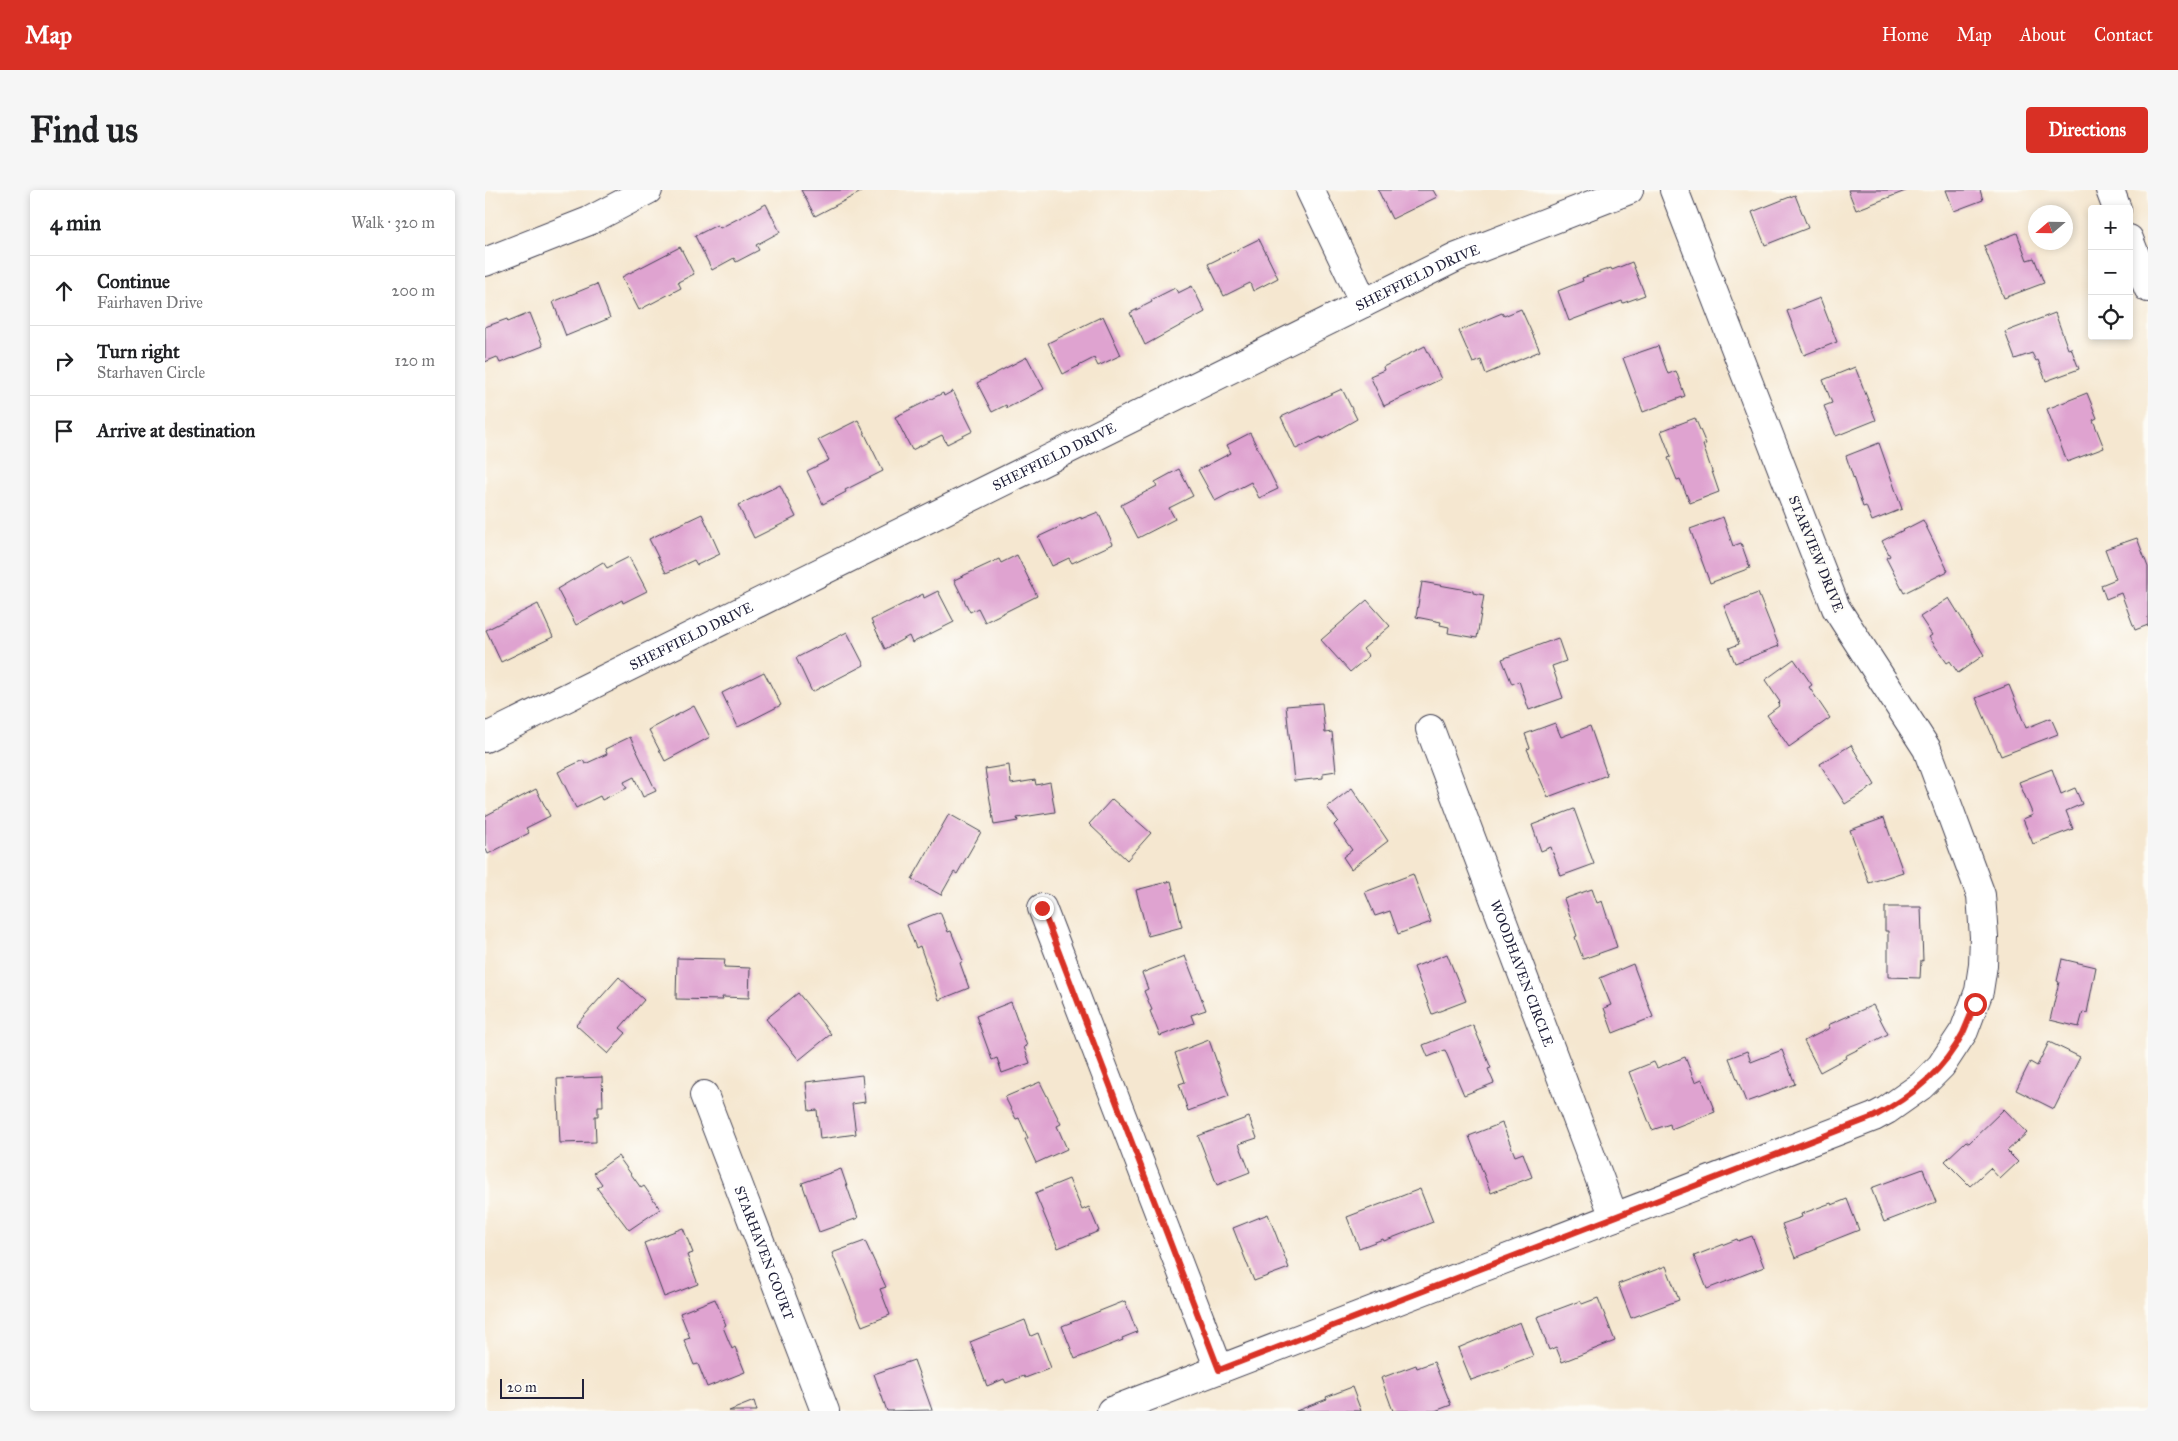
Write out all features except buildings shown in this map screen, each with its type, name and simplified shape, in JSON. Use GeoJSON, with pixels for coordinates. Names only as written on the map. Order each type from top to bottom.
{"type":"FeatureCollection","features":[{"type":"Feature","properties":{"kind":"street"},"geometry":{"type":"LineString","coordinates":[[485,262],[589,221],[648,190]]}},
{"type":"Feature","properties":{"kind":"street"},"geometry":{"type":"LineString","coordinates":[[1310,190],[1364,303]]}},
{"type":"Feature","properties":{"kind":"street","name":"SHEFFIELD DRIVE"},"geometry":{"type":"LineString","coordinates":[[485,738],[1469,252],[1629,190]]}},
{"type":"Feature","properties":{"kind":"street","name":"STARVIEW DRIVE"},"geometry":{"type":"LineString","coordinates":[[1111,1411],[1873,1117],[1897,1103],[1931,1076],[1957,1043],[1975,1004],[1983,965],[1984,937],[1981,895],[1927,749],[1836,608],[1674,190]]}},
{"type":"Feature","properties":{"kind":"street"},"geometry":{"type":"LineString","coordinates":[[2110,190],[2116,205]]}},
{"type":"Feature","properties":{"kind":"street"},"geometry":{"type":"LineString","coordinates":[[2133,248],[2145,274]]}},
{"type":"Feature","properties":{"kind":"street","name":"WOODHAVEN CIRCLE"},"geometry":{"type":"LineString","coordinates":[[1431,729],[1614,1217]]}},
{"type":"Feature","properties":{"kind":"street"},"geometry":{"type":"LineString","coordinates":[[1042,908],[1219,1370]]}},
{"type":"Feature","properties":{"kind":"street","name":"STARHAVEN COURT"},"geometry":{"type":"LineString","coordinates":[[704,1095],[825,1411]]}},
{"type":"Feature","properties":{"kind":"route"},"geometry":{"type":"LineString","coordinates":[[1042,908],[1219,1370],[1873,1117],[1887,1110],[1921,1086],[1941,1066],[1964,1031],[1975,1004]]}}]}
